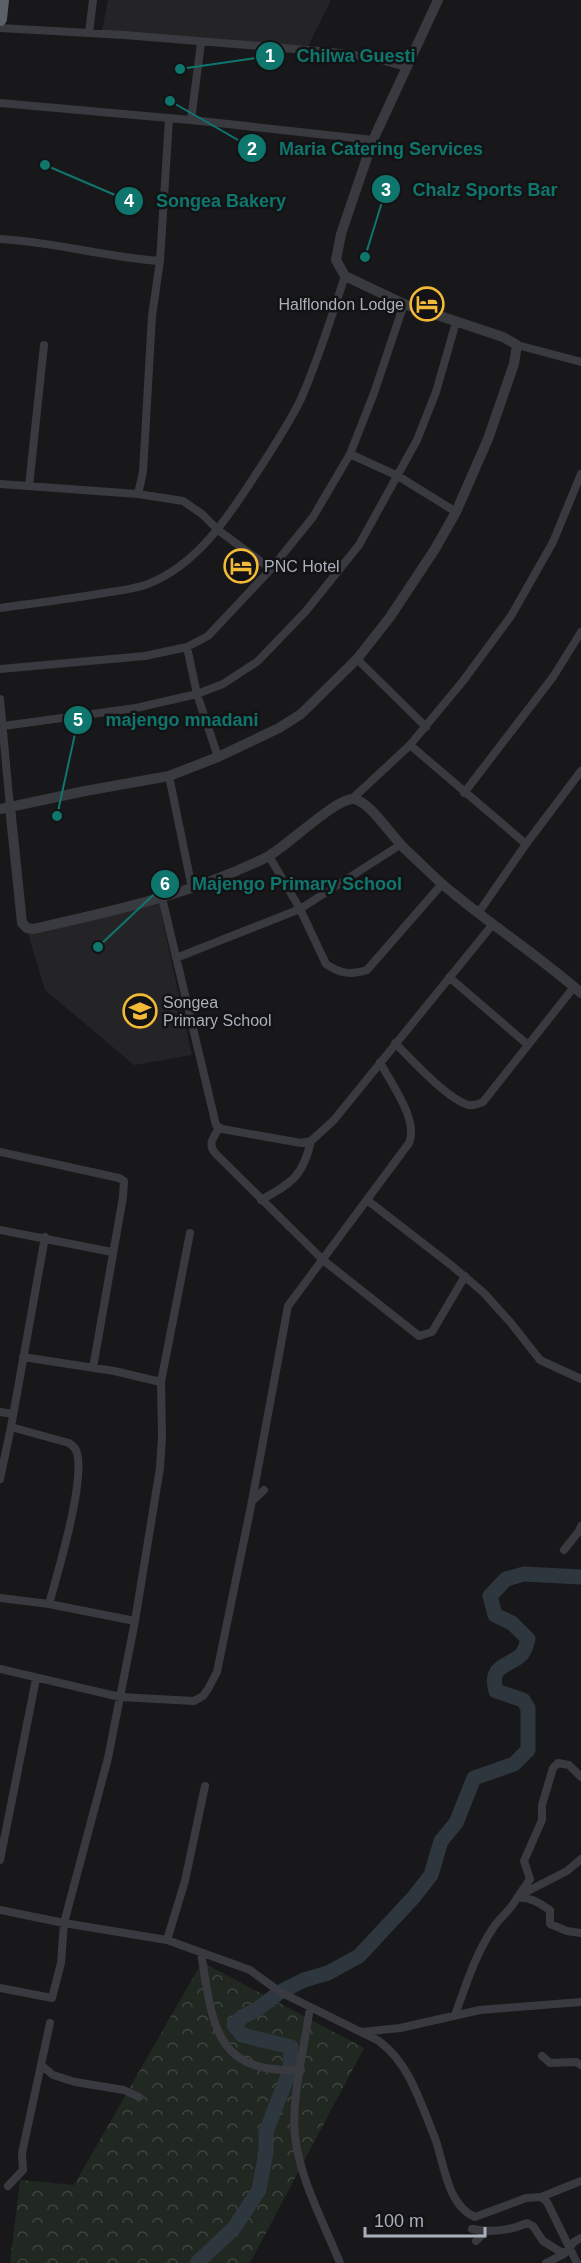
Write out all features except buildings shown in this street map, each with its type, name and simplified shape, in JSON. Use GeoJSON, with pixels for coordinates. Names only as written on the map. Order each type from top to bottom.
{"type":"FeatureCollection","features":[{"type":"Feature","properties":{"kind":"highway"},"geometry":{"type":"LineString","coordinates":[[0,19],[2,0]]}},
{"type":"Feature","properties":{"kind":"street"},"geometry":{"type":"LineString","coordinates":[[89,33],[93,0]]}},
{"type":"Feature","properties":{"kind":"street"},"geometry":{"type":"LineString","coordinates":[[438,0],[373,140],[337,249],[339,267],[345,276],[404,304],[503,337],[517,345],[581,362]]}},
{"type":"Feature","properties":{"kind":"street"},"geometry":{"type":"LineString","coordinates":[[0,28],[332,52],[373,58],[406,67]]}},
{"type":"Feature","properties":{"kind":"street"},"geometry":{"type":"LineString","coordinates":[[191,120],[201,43]]}},
{"type":"Feature","properties":{"kind":"street"},"geometry":{"type":"LineString","coordinates":[[0,103],[191,120],[373,140]]}},
{"type":"Feature","properties":{"kind":"street"},"geometry":{"type":"LineString","coordinates":[[138,494],[143,472],[152,316],[160,261],[170,118]]}},
{"type":"Feature","properties":{"kind":"street"},"geometry":{"type":"LineString","coordinates":[[0,239],[160,261]]}},
{"type":"Feature","properties":{"kind":"street"},"geometry":{"type":"LineString","coordinates":[[0,608],[130,589],[149,584],[186,561],[218,530],[274,447],[299,402],[316,361],[345,276]]}},
{"type":"Feature","properties":{"kind":"street"},"geometry":{"type":"LineString","coordinates":[[0,669],[134,658],[187,647],[208,636],[271,569],[313,516],[350,454],[374,393],[404,304]]}},
{"type":"Feature","properties":{"kind":"street"},"geometry":{"type":"LineString","coordinates":[[3,726],[136,708],[197,694],[223,684],[258,661],[279,641],[337,575],[359,545],[417,440],[432,402],[456,322]]}},
{"type":"Feature","properties":{"kind":"street"},"geometry":{"type":"LineString","coordinates":[[29,486],[44,345]]}},
{"type":"Feature","properties":{"kind":"street"},"geometry":{"type":"LineString","coordinates":[[5,808],[169,776],[218,757],[279,728],[301,714],[357,659],[417,579],[456,512],[498,412],[514,364],[517,345]]}},
{"type":"Feature","properties":{"kind":"street"},"geometry":{"type":"LineString","coordinates":[[350,454],[398,476],[456,512]]}},
{"type":"Feature","properties":{"kind":"street"},"geometry":{"type":"LineString","coordinates":[[0,699],[5,808],[22,923],[27,928],[117,910],[192,888],[269,856],[332,809],[352,799],[410,745],[511,616],[553,542],[581,474]]}},
{"type":"Feature","properties":{"kind":"street"},"geometry":{"type":"LineString","coordinates":[[0,484],[138,494],[183,501],[271,569]]}},
{"type":"Feature","properties":{"kind":"street"},"geometry":{"type":"LineString","coordinates":[[464,793],[553,676],[581,632]]}},
{"type":"Feature","properties":{"kind":"street"},"geometry":{"type":"LineString","coordinates":[[187,647],[197,694],[218,757]]}},
{"type":"Feature","properties":{"kind":"street"},"geometry":{"type":"LineString","coordinates":[[357,659],[426,727]]}},
{"type":"Feature","properties":{"kind":"street"},"geometry":{"type":"LineString","coordinates":[[410,745],[526,844]]}},
{"type":"Feature","properties":{"kind":"street"},"geometry":{"type":"LineString","coordinates":[[479,912],[581,771]]}},
{"type":"Feature","properties":{"kind":"street"},"geometry":{"type":"LineString","coordinates":[[169,776],[192,888]]}},
{"type":"Feature","properties":{"kind":"street"},"geometry":{"type":"LineString","coordinates":[[352,799],[362,802],[400,845],[442,884],[578,990],[528,1045],[483,1102],[471,1106],[444,1090],[395,1043]]}},
{"type":"Feature","properties":{"kind":"street"},"geometry":{"type":"LineString","coordinates":[[176,958],[300,909],[400,845]]}},
{"type":"Feature","properties":{"kind":"street"},"geometry":{"type":"LineString","coordinates":[[269,856],[300,909],[327,963],[334,969],[354,975],[367,970],[442,884]]}},
{"type":"Feature","properties":{"kind":"street"},"geometry":{"type":"LineString","coordinates":[[162,898],[214,1120],[219,1128],[296,1143],[311,1141]]}},
{"type":"Feature","properties":{"kind":"street"},"geometry":{"type":"LineString","coordinates":[[261,1200],[290,1184],[304,1163],[311,1141],[334,1120],[493,924]]}},
{"type":"Feature","properties":{"kind":"street"},"geometry":{"type":"LineString","coordinates":[[450,977],[528,1045]]}},
{"type":"Feature","properties":{"kind":"street"},"geometry":{"type":"LineString","coordinates":[[0,1670],[120,1697],[194,1701],[208,1689],[217,1672],[288,1306],[409,1143],[412,1135],[411,1121],[380,1062]]}},
{"type":"Feature","properties":{"kind":"street"},"geometry":{"type":"LineString","coordinates":[[219,1128],[211,1141],[212,1150],[323,1260],[418,1336],[432,1332],[465,1276]]}},
{"type":"Feature","properties":{"kind":"street"},"geometry":{"type":"LineString","coordinates":[[0,1152],[124,1181],[93,1368]]}},
{"type":"Feature","properties":{"kind":"street"},"geometry":{"type":"LineString","coordinates":[[367,1200],[465,1276],[511,1323],[534,1354],[546,1364],[581,1379]]}},
{"type":"Feature","properties":{"kind":"street"},"geometry":{"type":"LineString","coordinates":[[0,1230],[45,1237],[112,1252]]}},
{"type":"Feature","properties":{"kind":"street"},"geometry":{"type":"LineString","coordinates":[[0,1988],[52,1998],[61,1963],[64,1923],[108,1758],[135,1621],[160,1468],[161,1382],[190,1233]]}},
{"type":"Feature","properties":{"kind":"street"},"geometry":{"type":"LineString","coordinates":[[0,1479],[45,1237]]}},
{"type":"Feature","properties":{"kind":"street"},"geometry":{"type":"LineString","coordinates":[[23,1357],[161,1382]]}},
{"type":"Feature","properties":{"kind":"street"},"geometry":{"type":"LineString","coordinates":[[0,1412],[13,1414]]}},
{"type":"Feature","properties":{"kind":"street"},"geometry":{"type":"LineString","coordinates":[[11,1427],[69,1443],[75,1447],[78,1455],[77,1485],[49,1604]]}},
{"type":"Feature","properties":{"kind":"street"},"geometry":{"type":"LineString","coordinates":[[252,1501],[264,1490]]}},
{"type":"Feature","properties":{"kind":"street"},"geometry":{"type":"LineString","coordinates":[[564,1550],[581,1526]]}},
{"type":"Feature","properties":{"kind":"street"},"geometry":{"type":"LineString","coordinates":[[0,1598],[49,1604],[135,1621]]}},
{"type":"Feature","properties":{"kind":"street"},"geometry":{"type":"LineString","coordinates":[[0,1860],[36,1679]]}},
{"type":"Feature","properties":{"kind":"street"},"geometry":{"type":"LineString","coordinates":[[455,2015],[473,1964],[494,1926],[512,1907],[530,1879],[524,1861],[542,1820],[542,1805],[553,1768],[558,1763],[569,1765],[581,1777]]}},
{"type":"Feature","properties":{"kind":"street"},"geometry":{"type":"LineString","coordinates":[[167,1940],[185,1881],[205,1786]]}},
{"type":"Feature","properties":{"kind":"street"},"geometry":{"type":"LineString","coordinates":[[517,1898],[567,1870],[581,1859]]}},
{"type":"Feature","properties":{"kind":"street"},"geometry":{"type":"LineString","coordinates":[[517,1898],[524,1897],[533,1900],[550,1910],[550,1924],[567,1931],[581,1933]]}},
{"type":"Feature","properties":{"kind":"street"},"geometry":{"type":"LineString","coordinates":[[0,1910],[167,1940],[250,1970],[280,1992],[379,2041],[393,2052],[409,2077],[435,2140],[452,2190],[459,2205],[467,2214],[475,2217],[526,2198],[541,2197],[581,2181]]}},
{"type":"Feature","properties":{"kind":"street"},"geometry":{"type":"LineString","coordinates":[[201,1953],[208,1999],[222,2042],[237,2058],[253,2066],[271,2070],[301,2070]]}},
{"type":"Feature","properties":{"kind":"street"},"geometry":{"type":"LineString","coordinates":[[362,2032],[400,2028],[455,2015],[524,2006],[581,2002]]}},
{"type":"Feature","properties":{"kind":"street"},"geometry":{"type":"LineString","coordinates":[[310,2007],[297,2100],[295,2136],[306,2178],[340,2263]]}},
{"type":"Feature","properties":{"kind":"street"},"geometry":{"type":"LineString","coordinates":[[8,2186],[23,2170],[22,2153],[50,2024]]}},
{"type":"Feature","properties":{"kind":"street"},"geometry":{"type":"LineString","coordinates":[[542,2056],[550,2063],[576,2062],[581,2065]]}},
{"type":"Feature","properties":{"kind":"street"},"geometry":{"type":"LineString","coordinates":[[41,2065],[52,2075],[75,2082],[124,2090],[139,2097]]}},
{"type":"Feature","properties":{"kind":"street"},"geometry":{"type":"LineString","coordinates":[[541,2197],[547,2202],[567,2251],[577,2263]]}},
{"type":"Feature","properties":{"kind":"street"},"geometry":{"type":"LineString","coordinates":[[472,2229],[485,2232],[510,2231],[527,2223],[533,2226],[543,2241],[567,2251]]}},
{"type":"Feature","properties":{"kind":"street"},"geometry":{"type":"LineString","coordinates":[[476,2241],[485,2232]]}},
{"type":"Feature","properties":{"kind":"street"},"geometry":{"type":"LineString","coordinates":[[546,2263],[567,2251],[574,2242],[581,2238]]}},
{"type":"Feature","properties":{"kind":"shaded area"},"geometry":{"type":"Polygon","coordinates":[[[108,0],[331,0],[308,46],[102,31],[108,0]]]}},
{"type":"Feature","properties":{"kind":"shaded area"},"geometry":{"type":"Polygon","coordinates":[[[159,904],[192,1055],[134,1065],[45,990],[27,930],[159,904]]]}},
{"type":"Feature","properties":{"kind":"green space"},"geometry":{"type":"Polygon","coordinates":[[[202,1962],[364,2048],[250,2263],[10,2263],[20,2180],[74,2185],[202,1962]]]}},
{"type":"Feature","properties":{"kind":"waterway"},"geometry":{"type":"LineString","coordinates":[[197,2263],[234,2228],[259,2190],[266,2152],[266,2132],[290,2070],[291,2047],[242,2035],[234,2025],[242,2017],[256,2010],[280,1992],[304,1980],[328,1973],[359,1956],[413,1898],[431,1875],[441,1841],[456,1823],[474,1778],[514,1764],[528,1750],[528,1708],[523,1700],[496,1691],[494,1682],[498,1670],[522,1654],[528,1639],[512,1623],[495,1615],[490,1596],[506,1579],[524,1574],[581,1577]]}},
{"type":"Feature","properties":{"kind":"place","name":"Chilwa Guesti"},"geometry":{"type":"Point","coordinates":[180,69]}},
{"type":"Feature","properties":{"kind":"place","name":"Maria Catering Services"},"geometry":{"type":"Point","coordinates":[170,101]}},
{"type":"Feature","properties":{"kind":"place","name":"Songea Bakery"},"geometry":{"type":"Point","coordinates":[45,165]}},
{"type":"Feature","properties":{"kind":"place","name":"Chalz Sports Bar"},"geometry":{"type":"Point","coordinates":[365,257]}},
{"type":"Feature","properties":{"kind":"place","name":"Halflondon Lodge"},"geometry":{"type":"Point","coordinates":[427,304]}},
{"type":"Feature","properties":{"kind":"place","name":"PNC Hotel"},"geometry":{"type":"Point","coordinates":[241,566]}},
{"type":"Feature","properties":{"kind":"place","name":"majengo mnadani"},"geometry":{"type":"Point","coordinates":[57,816]}},
{"type":"Feature","properties":{"kind":"place","name":"Majengo Primary School"},"geometry":{"type":"Point","coordinates":[98,947]}},
{"type":"Feature","properties":{"kind":"place","name":"Songea Primary School"},"geometry":{"type":"Point","coordinates":[140,1011]}}]}
